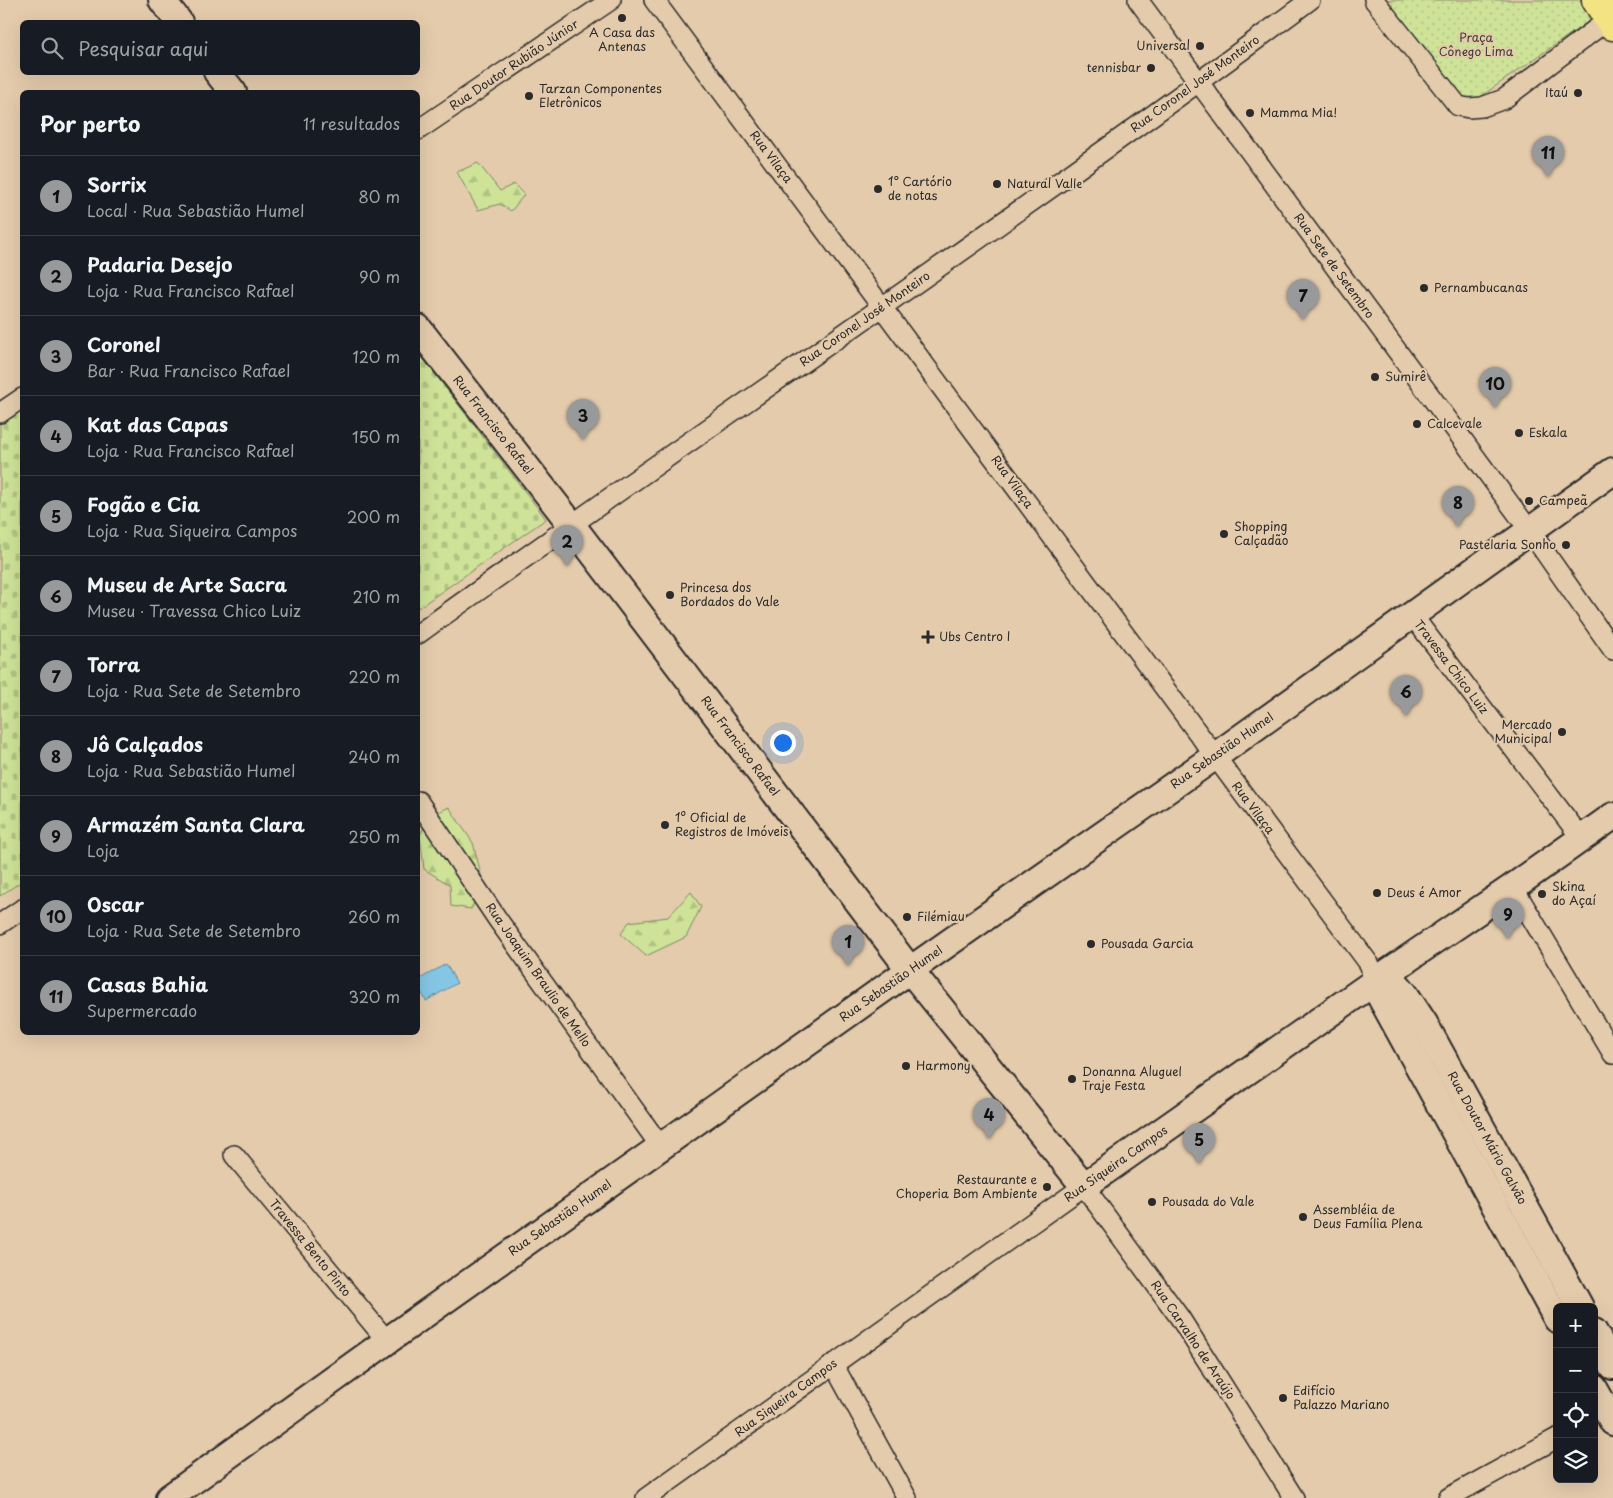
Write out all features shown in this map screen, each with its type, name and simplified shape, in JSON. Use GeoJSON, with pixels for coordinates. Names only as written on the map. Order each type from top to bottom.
{"type":"FeatureCollection","features":[{"type":"Feature","properties":{"kind":"street"},"geometry":{"type":"LineString","coordinates":[[162,0],[177,20]]}},
{"type":"Feature","properties":{"kind":"street","name":"Rua Doutor Rubião Júnior"},"geometry":{"type":"LineString","coordinates":[[420,129],[611,0]]}},
{"type":"Feature","properties":{"kind":"street","name":"Rua Vilaça"},"geometry":{"type":"LineString","coordinates":[[654,0],[1214,757],[1377,974]]}},
{"type":"Feature","properties":{"kind":"street","name":"Rua Sete de Setembro"},"geometry":{"type":"LineString","coordinates":[[1138,0],[1530,531],[1613,650]]}},
{"type":"Feature","properties":{"kind":"street","name":"Rua Coronel José Monteiro"},"geometry":{"type":"LineString","coordinates":[[420,633],[571,524],[883,308],[1199,83],[1310,0]]}},
{"type":"Feature","properties":{"kind":"street"},"geometry":{"type":"LineString","coordinates":[[1374,0],[1458,106],[1469,108],[1482,107],[1504,99],[1606,15]]}},
{"type":"Feature","properties":{"kind":"street"},"geometry":{"type":"LineString","coordinates":[[219,75],[231,90]]}},
{"type":"Feature","properties":{"kind":"street","name":"Rua Francisco Rafael"},"geometry":{"type":"LineString","coordinates":[[420,331],[571,524],[910,970],[1084,1186]]}},
{"type":"Feature","properties":{"kind":"street"},"geometry":{"type":"LineString","coordinates":[[0,413],[20,399]]}},
{"type":"Feature","properties":{"kind":"street","name":"Rua Sebastião Humel"},"geometry":{"type":"LineString","coordinates":[[169,1498],[910,970],[1214,757],[1613,471]]}},
{"type":"Feature","properties":{"kind":"street","name":"Travessa Chico Luiz"},"geometry":{"type":"LineString","coordinates":[[1412,615],[1582,839]]}},
{"type":"Feature","properties":{"kind":"street","name":"Rua Joaquim Braulio de Mello"},"geometry":{"type":"LineString","coordinates":[[420,804],[498,920],[661,1147]]}},
{"type":"Feature","properties":{"kind":"street","name":"Rua Siqueira Campos"},"geometry":{"type":"LineString","coordinates":[[646,1498],[1084,1186],[1377,974],[1513,887],[1613,816]]}},
{"type":"Feature","properties":{"kind":"street"},"geometry":{"type":"LineString","coordinates":[[1513,887],[1613,1054]]}},
{"type":"Feature","properties":{"kind":"street"},"geometry":{"type":"LineString","coordinates":[[0,924],[20,909]]}},
{"type":"Feature","properties":{"kind":"street","name":"Rua Doutor Mário Galvão"},"geometry":{"type":"LineString","coordinates":[[1377,974],[1410,1001],[1424,1023],[1578,1303]]}},
{"type":"Feature","properties":{"kind":"street","name":"Rua Doutor Mário Galvão"},"geometry":{"type":"LineString","coordinates":[[1377,974],[1553,1311]]}},
{"type":"Feature","properties":{"kind":"street","name":"Travessa Bento Pinto"},"geometry":{"type":"LineString","coordinates":[[234,1155],[387,1341]]}},
{"type":"Feature","properties":{"kind":"street","name":"Rua Carvalho de Araújo"},"geometry":{"type":"LineString","coordinates":[[1084,1186],[1180,1318],[1294,1498]]}},
{"type":"Feature","properties":{"kind":"street"},"geometry":{"type":"LineString","coordinates":[[1598,1339],[1613,1366]]}},
{"type":"Feature","properties":{"kind":"street"},"geometry":{"type":"LineString","coordinates":[[833,1364],[907,1498]]}},
{"type":"Feature","properties":{"kind":"street"},"geometry":{"type":"LineString","coordinates":[[1596,1393],[1607,1414]]}},
{"type":"Feature","properties":{"kind":"street"},"geometry":{"type":"LineString","coordinates":[[1448,1498],[1553,1440]]}},
{"type":"Feature","properties":{"kind":"green space","name":"Praça Cônego Lima"},"geometry":{"type":"Polygon","coordinates":[[[1388,0],[1594,0],[1602,12],[1464,108],[1388,0]]]}},
{"type":"Feature","properties":{"kind":"green space"},"geometry":{"type":"Polygon","coordinates":[[[478,163],[500,191],[514,184],[524,195],[511,211],[500,204],[478,210],[457,172],[478,163]]]}},
{"type":"Feature","properties":{"kind":"green space"},"geometry":{"type":"Polygon","coordinates":[[[420,355],[546,519],[420,607],[420,355]]]}},
{"type":"Feature","properties":{"kind":"green space"},"geometry":{"type":"Polygon","coordinates":[[[20,409],[20,882],[0,896],[0,423],[20,409]]]}},
{"type":"Feature","properties":{"kind":"green space"},"geometry":{"type":"Polygon","coordinates":[[[449,807],[473,843],[484,886],[471,909],[451,906],[450,885],[424,869],[420,835],[429,817],[449,807]]]}},
{"type":"Feature","properties":{"kind":"green space"},"geometry":{"type":"Polygon","coordinates":[[[691,892],[701,907],[686,937],[646,956],[621,934],[629,922],[668,917],[691,892]]]}},
{"type":"Feature","properties":{"kind":"water"},"geometry":{"type":"Polygon","coordinates":[[[446,964],[457,983],[426,1001],[420,990],[420,979],[446,964]]]}},
{"type":"Feature","properties":{"kind":"place","name":"A Casa das Antenas"},"geometry":{"type":"Point","coordinates":[622,18]}},
{"type":"Feature","properties":{"kind":"place","name":"Universal"},"geometry":{"type":"Point","coordinates":[1200,46]}},
{"type":"Feature","properties":{"kind":"place","name":"tennisbar"},"geometry":{"type":"Point","coordinates":[1151,68]}},
{"type":"Feature","properties":{"kind":"place","name":"Itaú"},"geometry":{"type":"Point","coordinates":[1578,93]}},
{"type":"Feature","properties":{"kind":"place","name":"Tarzan Componentes Eletrônicos"},"geometry":{"type":"Point","coordinates":[529,96]}},
{"type":"Feature","properties":{"kind":"place","name":"Mamma Mia!"},"geometry":{"type":"Point","coordinates":[1250,113]}},
{"type":"Feature","properties":{"kind":"place","name":"Casas Bahia"},"geometry":{"type":"Point","coordinates":[1548,177]}},
{"type":"Feature","properties":{"kind":"place","name":"Natural Valle"},"geometry":{"type":"Point","coordinates":[997,184]}},
{"type":"Feature","properties":{"kind":"place","name":"1° Cartório de notas"},"geometry":{"type":"Point","coordinates":[878,189]}},
{"type":"Feature","properties":{"kind":"place","name":"Pernambucanas"},"geometry":{"type":"Point","coordinates":[1424,288]}},
{"type":"Feature","properties":{"kind":"place","name":"Torra"},"geometry":{"type":"Point","coordinates":[1303,320]}},
{"type":"Feature","properties":{"kind":"place","name":"Sumirê"},"geometry":{"type":"Point","coordinates":[1375,377]}},
{"type":"Feature","properties":{"kind":"place","name":"Oscar"},"geometry":{"type":"Point","coordinates":[1495,408]}},
{"type":"Feature","properties":{"kind":"place","name":"Calcevale"},"geometry":{"type":"Point","coordinates":[1417,424]}},
{"type":"Feature","properties":{"kind":"place","name":"Eskala"},"geometry":{"type":"Point","coordinates":[1519,433]}},
{"type":"Feature","properties":{"kind":"place","name":"Coronel"},"geometry":{"type":"Point","coordinates":[583,440]}},
{"type":"Feature","properties":{"kind":"place","name":"Campeã"},"geometry":{"type":"Point","coordinates":[1529,501]}},
{"type":"Feature","properties":{"kind":"place","name":"Jô Calçados"},"geometry":{"type":"Point","coordinates":[1458,527]}},
{"type":"Feature","properties":{"kind":"place","name":"Shopping Calçadão"},"geometry":{"type":"Point","coordinates":[1224,534]}},
{"type":"Feature","properties":{"kind":"place","name":"Pastelaria Sonho"},"geometry":{"type":"Point","coordinates":[1566,545]}},
{"type":"Feature","properties":{"kind":"place","name":"Padaria Desejo"},"geometry":{"type":"Point","coordinates":[567,566]}},
{"type":"Feature","properties":{"kind":"place","name":"Princesa dos Bordados do Vale"},"geometry":{"type":"Point","coordinates":[670,595]}},
{"type":"Feature","properties":{"kind":"place","name":"Ubs Centro I"},"geometry":{"type":"Point","coordinates":[928,637]}},
{"type":"Feature","properties":{"kind":"place","name":"Museu de Arte Sacra"},"geometry":{"type":"Point","coordinates":[1406,716]}},
{"type":"Feature","properties":{"kind":"place","name":"Mercado Municipal"},"geometry":{"type":"Point","coordinates":[1562,732]}},
{"type":"Feature","properties":{"kind":"place","name":"1º Oficial de Registros de Imóveis"},"geometry":{"type":"Point","coordinates":[665,825]}},
{"type":"Feature","properties":{"kind":"place","name":"Deus é Amor"},"geometry":{"type":"Point","coordinates":[1377,893]}},
{"type":"Feature","properties":{"kind":"place","name":"Skina do Açaí"},"geometry":{"type":"Point","coordinates":[1542,894]}},
{"type":"Feature","properties":{"kind":"place","name":"Filémiau"},"geometry":{"type":"Point","coordinates":[907,917]}},
{"type":"Feature","properties":{"kind":"place","name":"Armazém Santa Clara"},"geometry":{"type":"Point","coordinates":[1508,939]}},
{"type":"Feature","properties":{"kind":"place","name":"Pousada Garcia"},"geometry":{"type":"Point","coordinates":[1091,944]}},
{"type":"Feature","properties":{"kind":"place","name":"Sorrix"},"geometry":{"type":"Point","coordinates":[848,966]}},
{"type":"Feature","properties":{"kind":"place","name":"Harmony"},"geometry":{"type":"Point","coordinates":[906,1066]}},
{"type":"Feature","properties":{"kind":"place","name":"Donanna Aluguel Traje Festa"},"geometry":{"type":"Point","coordinates":[1072,1079]}},
{"type":"Feature","properties":{"kind":"place","name":"Kat das Capas"},"geometry":{"type":"Point","coordinates":[989,1139]}},
{"type":"Feature","properties":{"kind":"place","name":"Fogão e Cia"},"geometry":{"type":"Point","coordinates":[1199,1164]}},
{"type":"Feature","properties":{"kind":"place","name":"Restaurante e Choperia Bom Ambiente"},"geometry":{"type":"Point","coordinates":[1047,1187]}},
{"type":"Feature","properties":{"kind":"place","name":"Pousada do Vale"},"geometry":{"type":"Point","coordinates":[1152,1202]}},
{"type":"Feature","properties":{"kind":"place","name":"Assembléia de Deus Família Plena"},"geometry":{"type":"Point","coordinates":[1303,1217]}},
{"type":"Feature","properties":{"kind":"place","name":"Edifício Palazzo Mariano"},"geometry":{"type":"Point","coordinates":[1283,1398]}}]}
